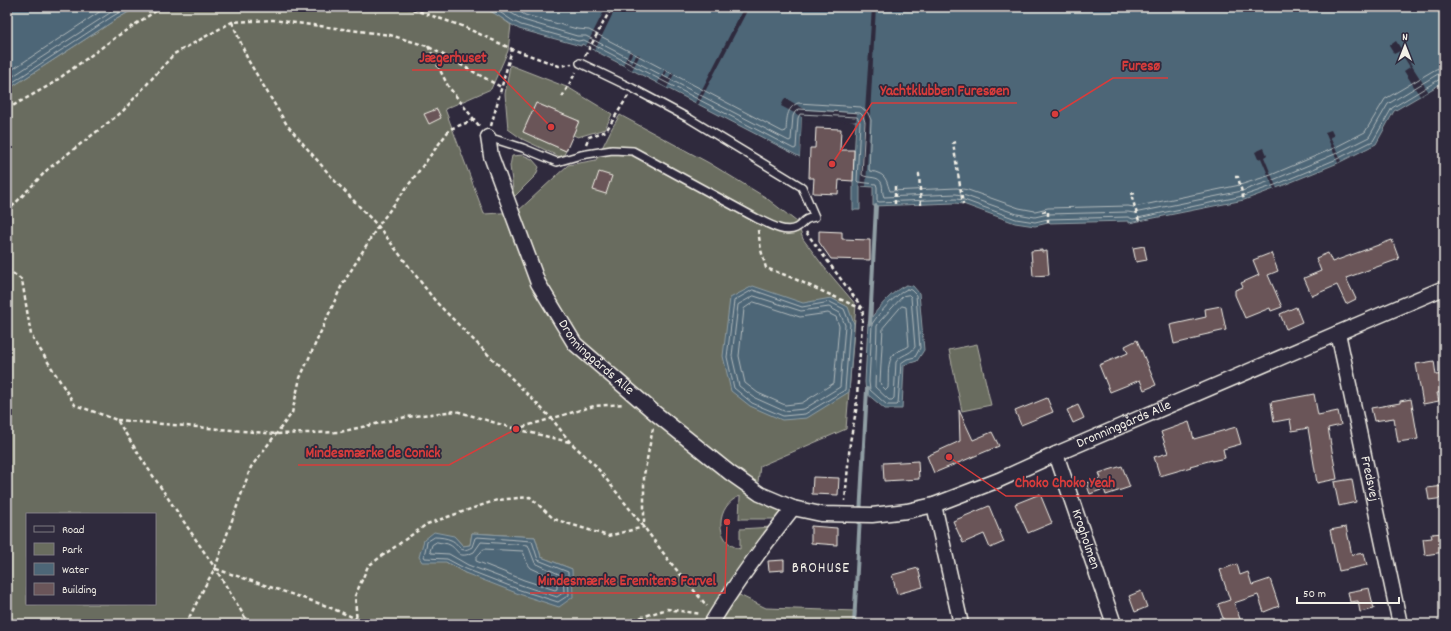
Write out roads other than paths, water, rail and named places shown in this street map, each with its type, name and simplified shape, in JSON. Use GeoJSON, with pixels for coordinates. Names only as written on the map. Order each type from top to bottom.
{"type":"FeatureCollection","features":[{"type":"Feature","properties":{"kind":"street","name":"Dronninggårds Alle"},"geometry":{"type":"LineString","coordinates":[[488,137],[491,156],[538,284],[575,344],[642,402],[730,473],[760,494],[793,508],[821,514],[872,515],[906,511],[934,504],[999,480],[1338,332],[1444,288]]}},
{"type":"Feature","properties":{"kind":"street","name":"Fredsvej"},"geometry":{"type":"LineString","coordinates":[[1338,332],[1400,624]]}},
{"type":"Feature","properties":{"kind":"street","name":"Krogholmen"},"geometry":{"type":"LineString","coordinates":[[1056,454],[1114,624]]}},
{"type":"Feature","properties":{"kind":"street"},"geometry":{"type":"LineString","coordinates":[[934,504],[961,624]]}},
{"type":"Feature","properties":{"kind":"street"},"geometry":{"type":"LineString","coordinates":[[713,620],[731,590],[793,508]]}},
{"type":"Feature","properties":{"kind":"lane"},"geometry":{"type":"LineString","coordinates":[[488,137],[523,148],[557,162],[612,150],[633,151],[756,218],[777,227],[786,229],[796,228],[807,218],[815,217],[802,187],[690,119],[632,88],[580,63]]}},
{"type":"Feature","properties":{"kind":"water"},"geometry":{"type":"Polygon","coordinates":[[[7,7],[137,7],[7,90],[7,7]]]}},
{"type":"Feature","properties":{"kind":"water"},"geometry":{"type":"Polygon","coordinates":[[[481,7],[1444,7],[1444,82],[1394,111],[1376,144],[1338,163],[1244,200],[1129,223],[1129,221],[1048,223],[1035,226],[1015,223],[963,204],[955,203],[873,206],[873,187],[860,186],[860,210],[853,210],[856,121],[802,117],[800,157],[582,44],[581,46],[519,29],[481,7]]]}},
{"type":"Feature","properties":{"kind":"water"},"geometry":{"type":"Polygon","coordinates":[[[906,285],[913,286],[919,293],[924,350],[917,361],[904,365],[902,409],[885,409],[866,393],[865,382],[868,323],[885,301],[906,285]]]}},
{"type":"Feature","properties":{"kind":"water"},"geometry":{"type":"Polygon","coordinates":[[[753,286],[803,303],[831,298],[848,307],[854,324],[849,392],[807,418],[782,420],[750,406],[731,391],[723,356],[730,298],[753,286]]]}},
{"type":"Feature","properties":{"kind":"water"},"geometry":{"type":"Polygon","coordinates":[[[434,532],[454,536],[463,546],[470,545],[472,533],[535,537],[541,557],[572,569],[573,597],[559,607],[519,594],[465,573],[446,562],[422,562],[419,557],[424,540],[434,532]]]}},
{"type":"Feature","properties":{"kind":"waterway"},"geometry":{"type":"LineString","coordinates":[[870,324],[876,206]]}},
{"type":"Feature","properties":{"kind":"waterway"},"geometry":{"type":"LineString","coordinates":[[854,624],[867,389]]}},
{"type":"Feature","properties":{"kind":"place","name":"Furesø"},"geometry":{"type":"Point","coordinates":[1055,114]}},
{"type":"Feature","properties":{"kind":"place","name":"Jægerhuset"},"geometry":{"type":"Point","coordinates":[551,127]}},
{"type":"Feature","properties":{"kind":"place","name":"Yachtklubben Furesøen"},"geometry":{"type":"Point","coordinates":[832,164]}},
{"type":"Feature","properties":{"kind":"place","name":"Mindesmærke de Conick"},"geometry":{"type":"Point","coordinates":[516,429]}},
{"type":"Feature","properties":{"kind":"place","name":"Choko Choko Yeah"},"geometry":{"type":"Point","coordinates":[949,457]}},
{"type":"Feature","properties":{"kind":"place","name":"Mindesmærke Eremitens Farvel"},"geometry":{"type":"Point","coordinates":[727,522]}},
{"type":"Feature","properties":{"kind":"district","name":"BROHUSE"},"geometry":{"type":"Point","coordinates":[821,569]}}]}
